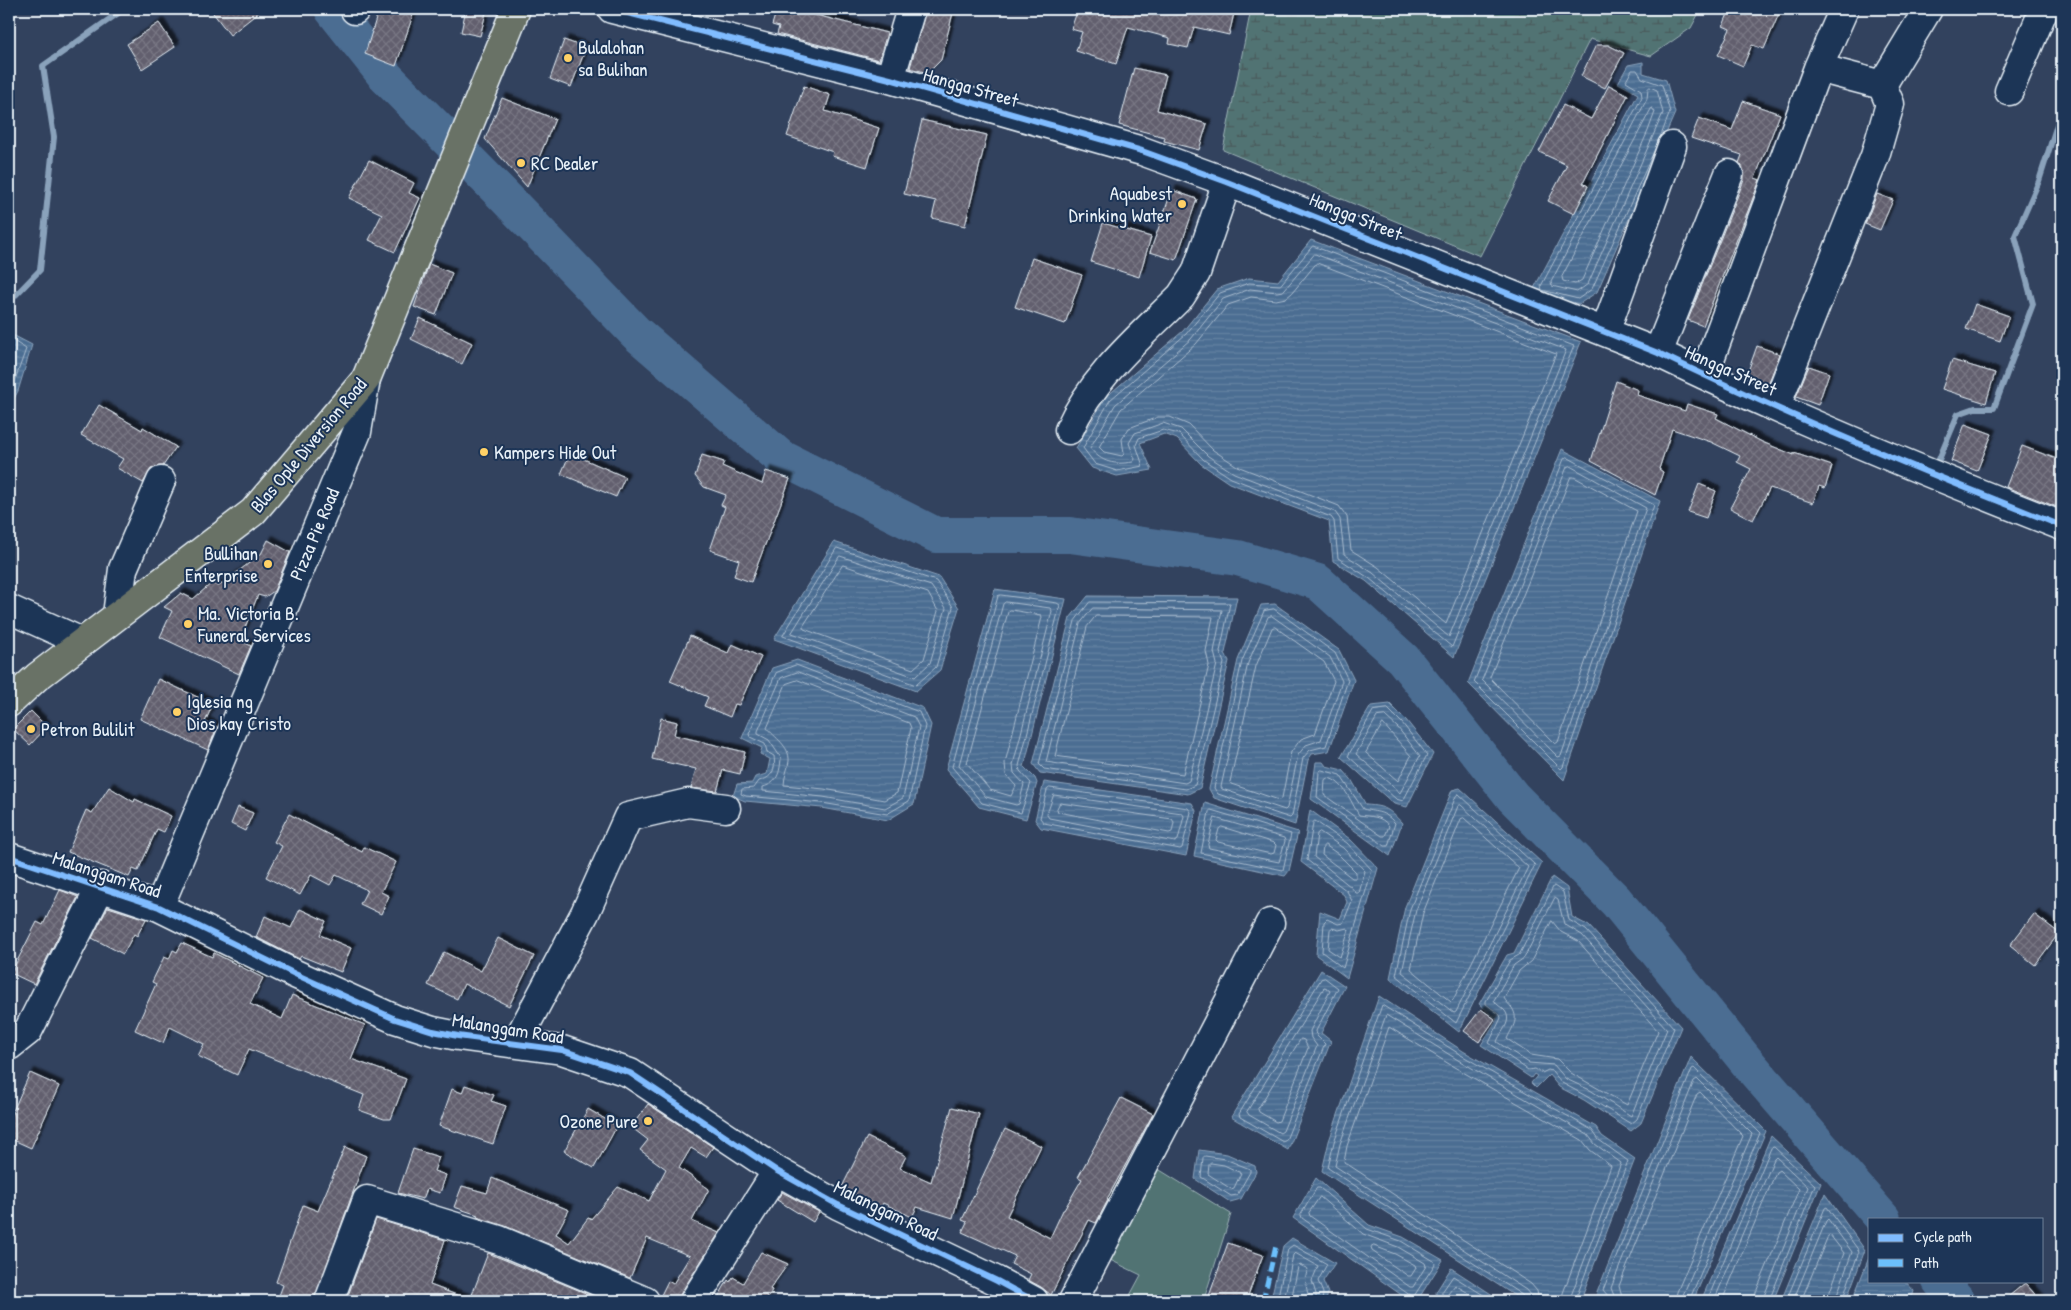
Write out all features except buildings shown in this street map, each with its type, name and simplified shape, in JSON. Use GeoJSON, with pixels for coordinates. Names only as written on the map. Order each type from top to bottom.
{"type":"FeatureCollection","features":[{"type":"Feature","properties":{"kind":"main road","name":"Blas Ople Diversion Road"},"geometry":{"type":"LineString","coordinates":[[9,704],[37,676],[253,512],[366,379],[516,9]]}},
{"type":"Feature","properties":{"kind":"street","name":"Hangga Street"},"geometry":{"type":"LineString","coordinates":[[612,9],[890,79],[1142,151],[1227,182],[1658,353],[1935,476],[2062,526]]}},
{"type":"Feature","properties":{"kind":"street"},"geometry":{"type":"LineString","coordinates":[[890,79],[911,9]]}},
{"type":"Feature","properties":{"kind":"street"},"geometry":{"type":"LineString","coordinates":[[1704,375],[1818,68],[1844,9]]}},
{"type":"Feature","properties":{"kind":"street"},"geometry":{"type":"LineString","coordinates":[[1882,85],[1928,9]]}},
{"type":"Feature","properties":{"kind":"street"},"geometry":{"type":"LineString","coordinates":[[2009,91],[2044,9]]}},
{"type":"Feature","properties":{"kind":"street"},"geometry":{"type":"LineString","coordinates":[[1818,68],[1882,85]]}},
{"type":"Feature","properties":{"kind":"street"},"geometry":{"type":"LineString","coordinates":[[1776,406],[1875,156],[1890,104],[1882,85]]}},
{"type":"Feature","properties":{"kind":"street"},"geometry":{"type":"LineString","coordinates":[[1605,332],[1672,146]]}},
{"type":"Feature","properties":{"kind":"street"},"geometry":{"type":"LineString","coordinates":[[1658,353],[1729,174]]}},
{"type":"Feature","properties":{"kind":"street"},"geometry":{"type":"LineString","coordinates":[[1068,430],[1089,392],[1189,286],[1196,272],[1227,182]]}},
{"type":"Feature","properties":{"kind":"street","name":"Pizza Pie Road"},"geometry":{"type":"LineString","coordinates":[[159,907],[357,432],[366,379]]}},
{"type":"Feature","properties":{"kind":"street"},"geometry":{"type":"LineString","coordinates":[[117,616],[124,569],[161,481]]}},
{"type":"Feature","properties":{"kind":"street"},"geometry":{"type":"LineString","coordinates":[[9,609],[82,642]]}},
{"type":"Feature","properties":{"kind":"street"},"geometry":{"type":"LineString","coordinates":[[516,1044],[585,913],[628,817],[688,803],[726,808]]}},
{"type":"Feature","properties":{"kind":"street","name":"Malanggam Road"},"geometry":{"type":"LineString","coordinates":[[9,857],[159,907],[295,974],[394,1019],[450,1035],[562,1050],[630,1073],[777,1171],[838,1205],[1004,1284],[1034,1301]]}},
{"type":"Feature","properties":{"kind":"street"},"geometry":{"type":"LineString","coordinates":[[9,1046],[28,1031],[100,886]]}},
{"type":"Feature","properties":{"kind":"street"},"geometry":{"type":"LineString","coordinates":[[1074,1301],[1270,923]]}},
{"type":"Feature","properties":{"kind":"street"},"geometry":{"type":"LineString","coordinates":[[694,1301],[777,1171]]}},
{"type":"Feature","properties":{"kind":"street"},"geometry":{"type":"LineString","coordinates":[[329,1301],[367,1200],[499,1240],[644,1301]]}},
{"type":"Feature","properties":{"kind":"green space"},"geometry":{"type":"Polygon","coordinates":[[[1251,9],[1701,9],[1691,28],[1651,56],[1590,39],[1480,256],[1223,150],[1251,9]]]}},
{"type":"Feature","properties":{"kind":"green space"},"geometry":{"type":"Polygon","coordinates":[[[1155,1167],[1231,1214],[1205,1296],[1218,1301],[1127,1301],[1141,1275],[1106,1258],[1155,1167]]]}},
{"type":"Feature","properties":{"kind":"water"},"geometry":{"type":"Polygon","coordinates":[[[1643,62],[1643,73],[1666,80],[1675,113],[1597,292],[1579,304],[1532,292],[1638,94],[1618,83],[1628,65],[1643,62]]]}},
{"type":"Feature","properties":{"kind":"water"},"geometry":{"type":"Polygon","coordinates":[[[1311,240],[1581,342],[1454,657],[1366,581],[1333,561],[1329,521],[1229,483],[1201,464],[1177,439],[1164,434],[1140,443],[1152,470],[1117,476],[1092,468],[1076,448],[1106,397],[1183,331],[1217,289],[1249,278],[1278,281],[1311,240]]]}},
{"type":"Feature","properties":{"kind":"water"},"geometry":{"type":"Polygon","coordinates":[[[9,333],[32,345],[18,391],[9,408],[9,333]]]}},
{"type":"Feature","properties":{"kind":"water"},"geometry":{"type":"Polygon","coordinates":[[[1562,449],[1660,501],[1564,780],[1468,683],[1562,449]]]}},
{"type":"Feature","properties":{"kind":"water"},"geometry":{"type":"Polygon","coordinates":[[[834,542],[939,577],[959,608],[940,670],[916,691],[774,639],[834,542]]]}},
{"type":"Feature","properties":{"kind":"water"},"geometry":{"type":"Polygon","coordinates":[[[995,589],[1066,599],[1024,767],[1035,778],[1037,783],[1026,819],[979,807],[946,769],[995,589]]]}},
{"type":"Feature","properties":{"kind":"water"},"geometry":{"type":"Polygon","coordinates":[[[1088,596],[1237,597],[1225,653],[1229,661],[1200,788],[1188,794],[1040,773],[1033,764],[1070,618],[1088,596]]]}},
{"type":"Feature","properties":{"kind":"water"},"geometry":{"type":"Polygon","coordinates":[[[1275,604],[1339,650],[1354,680],[1329,751],[1312,754],[1308,760],[1295,825],[1214,798],[1209,789],[1238,660],[1261,605],[1275,604]]]}},
{"type":"Feature","properties":{"kind":"water"},"geometry":{"type":"Polygon","coordinates":[[[797,660],[923,708],[931,725],[914,804],[888,820],[822,808],[745,801],[733,796],[737,784],[752,783],[755,777],[767,774],[770,759],[760,754],[762,748],[742,738],[772,668],[797,660]]]}},
{"type":"Feature","properties":{"kind":"water"},"geometry":{"type":"Polygon","coordinates":[[[1390,704],[1406,720],[1433,754],[1407,807],[1394,804],[1341,757],[1371,706],[1390,704]]]}},
{"type":"Feature","properties":{"kind":"water"},"geometry":{"type":"Polygon","coordinates":[[[1316,762],[1323,762],[1326,766],[1343,770],[1351,779],[1366,805],[1386,809],[1394,814],[1402,823],[1390,856],[1311,799],[1316,762]]]}},
{"type":"Feature","properties":{"kind":"water"},"geometry":{"type":"Polygon","coordinates":[[[1044,782],[1192,803],[1196,811],[1186,856],[1041,828],[1035,820],[1044,782]]]}},
{"type":"Feature","properties":{"kind":"water"},"geometry":{"type":"Polygon","coordinates":[[[1460,788],[1542,863],[1459,1032],[1390,978],[1405,907],[1452,790],[1460,788]]]}},
{"type":"Feature","properties":{"kind":"water"},"geometry":{"type":"Polygon","coordinates":[[[1205,803],[1298,832],[1289,871],[1285,876],[1194,856],[1205,803]]]}},
{"type":"Feature","properties":{"kind":"water"},"geometry":{"type":"Polygon","coordinates":[[[1310,810],[1350,839],[1378,868],[1347,978],[1316,955],[1320,911],[1340,919],[1347,902],[1344,895],[1301,862],[1310,810]]]}},
{"type":"Feature","properties":{"kind":"water"},"geometry":{"type":"Polygon","coordinates":[[[1552,877],[1567,888],[1572,917],[1589,926],[1681,1027],[1641,1123],[1631,1131],[1584,1100],[1559,1087],[1549,1075],[1536,1088],[1531,1083],[1537,1076],[1534,1074],[1531,1078],[1481,1045],[1497,1019],[1479,1004],[1507,955],[1514,953],[1552,877]]]}},
{"type":"Feature","properties":{"kind":"water"},"geometry":{"type":"Polygon","coordinates":[[[1321,970],[1345,986],[1321,1033],[1331,1041],[1288,1150],[1231,1117],[1321,970]]]}},
{"type":"Feature","properties":{"kind":"water"},"geometry":{"type":"Polygon","coordinates":[[[1379,996],[1463,1051],[1596,1127],[1602,1136],[1635,1159],[1580,1301],[1523,1301],[1322,1171],[1329,1141],[1379,996]]]}},
{"type":"Feature","properties":{"kind":"water"},"geometry":{"type":"Polygon","coordinates":[[[1691,1057],[1766,1131],[1693,1301],[1609,1301],[1596,1295],[1691,1057]]]}},
{"type":"Feature","properties":{"kind":"water"},"geometry":{"type":"Polygon","coordinates":[[[1771,1136],[1821,1183],[1773,1301],[1701,1301],[1771,1136]]]}},
{"type":"Feature","properties":{"kind":"water"},"geometry":{"type":"Polygon","coordinates":[[[1199,1150],[1227,1154],[1255,1166],[1256,1172],[1241,1199],[1230,1202],[1195,1179],[1199,1150]]]}},
{"type":"Feature","properties":{"kind":"water"},"geometry":{"type":"Polygon","coordinates":[[[1316,1178],[1369,1225],[1403,1237],[1443,1260],[1417,1301],[1410,1301],[1293,1218],[1316,1178]]]}},
{"type":"Feature","properties":{"kind":"water"},"geometry":{"type":"Polygon","coordinates":[[[1825,1194],[1865,1250],[1846,1301],[1781,1301],[1825,1194]]]}},
{"type":"Feature","properties":{"kind":"water"},"geometry":{"type":"Polygon","coordinates":[[[1292,1238],[1335,1263],[1323,1281],[1328,1293],[1326,1301],[1274,1301],[1271,1299],[1283,1246],[1292,1238]]]}},
{"type":"Feature","properties":{"kind":"water"},"geometry":{"type":"Polygon","coordinates":[[[1868,1260],[1868,1282],[1906,1282],[1914,1291],[1911,1301],[1852,1301],[1868,1260]]]}},
{"type":"Feature","properties":{"kind":"water"},"geometry":{"type":"Polygon","coordinates":[[[1451,1268],[1502,1301],[1437,1301],[1436,1292],[1451,1268]]]}},
{"type":"Feature","properties":{"kind":"waterway"},"geometry":{"type":"LineString","coordinates":[[9,302],[40,270],[54,137],[43,66],[124,9]]}},
{"type":"Feature","properties":{"kind":"waterway"},"geometry":{"type":"LineString","coordinates":[[332,9],[386,77],[636,333],[780,457],[936,535],[1070,535],[1238,558],[1318,582],[1403,659],[1513,797],[1616,901],[1747,1062],[1882,1218]]}},
{"type":"Feature","properties":{"kind":"waterway"},"geometry":{"type":"LineString","coordinates":[[1935,469],[1958,414],[1975,408],[1994,408],[2033,304],[2015,236],[2039,181],[2062,109]]}},
{"type":"Feature","properties":{"kind":"waterway"},"geometry":{"type":"LineString","coordinates":[[1941,1282],[1958,1301]]}},
{"type":"Feature","properties":{"kind":"marked path"},"geometry":{"type":"LineString","coordinates":[[1263,1301],[1276,1245]]}},
{"type":"Feature","properties":{"kind":"cycle path"},"geometry":{"type":"LineString","coordinates":[[612,9],[890,79],[1142,151],[1227,182],[1658,353],[1858,444],[2062,526]]}},
{"type":"Feature","properties":{"kind":"cycle path"},"geometry":{"type":"LineString","coordinates":[[9,857],[159,907],[295,974],[395,1019],[433,1031],[458,1036],[562,1050],[630,1073],[777,1171],[838,1205],[997,1281],[1034,1301]]}},
{"type":"Feature","properties":{"kind":"place","name":"Bulalohan sa Bulihan"},"geometry":{"type":"Point","coordinates":[568,58]}},
{"type":"Feature","properties":{"kind":"place","name":"RC Dealer"},"geometry":{"type":"Point","coordinates":[521,163]}},
{"type":"Feature","properties":{"kind":"place","name":"Aquabest Drinking Water"},"geometry":{"type":"Point","coordinates":[1182,204]}},
{"type":"Feature","properties":{"kind":"place","name":"Kampers Hide Out"},"geometry":{"type":"Point","coordinates":[484,452]}},
{"type":"Feature","properties":{"kind":"place","name":"Bullihan Enterprise"},"geometry":{"type":"Point","coordinates":[268,564]}},
{"type":"Feature","properties":{"kind":"place","name":"Ma. Victoria B. Funeral Services"},"geometry":{"type":"Point","coordinates":[188,624]}},
{"type":"Feature","properties":{"kind":"place","name":"Iglesia ng Dios kay Cristo"},"geometry":{"type":"Point","coordinates":[177,712]}},
{"type":"Feature","properties":{"kind":"place","name":"Petron Bulilit"},"geometry":{"type":"Point","coordinates":[31,729]}},
{"type":"Feature","properties":{"kind":"place","name":"Ozone Pure"},"geometry":{"type":"Point","coordinates":[648,1121]}}]}
